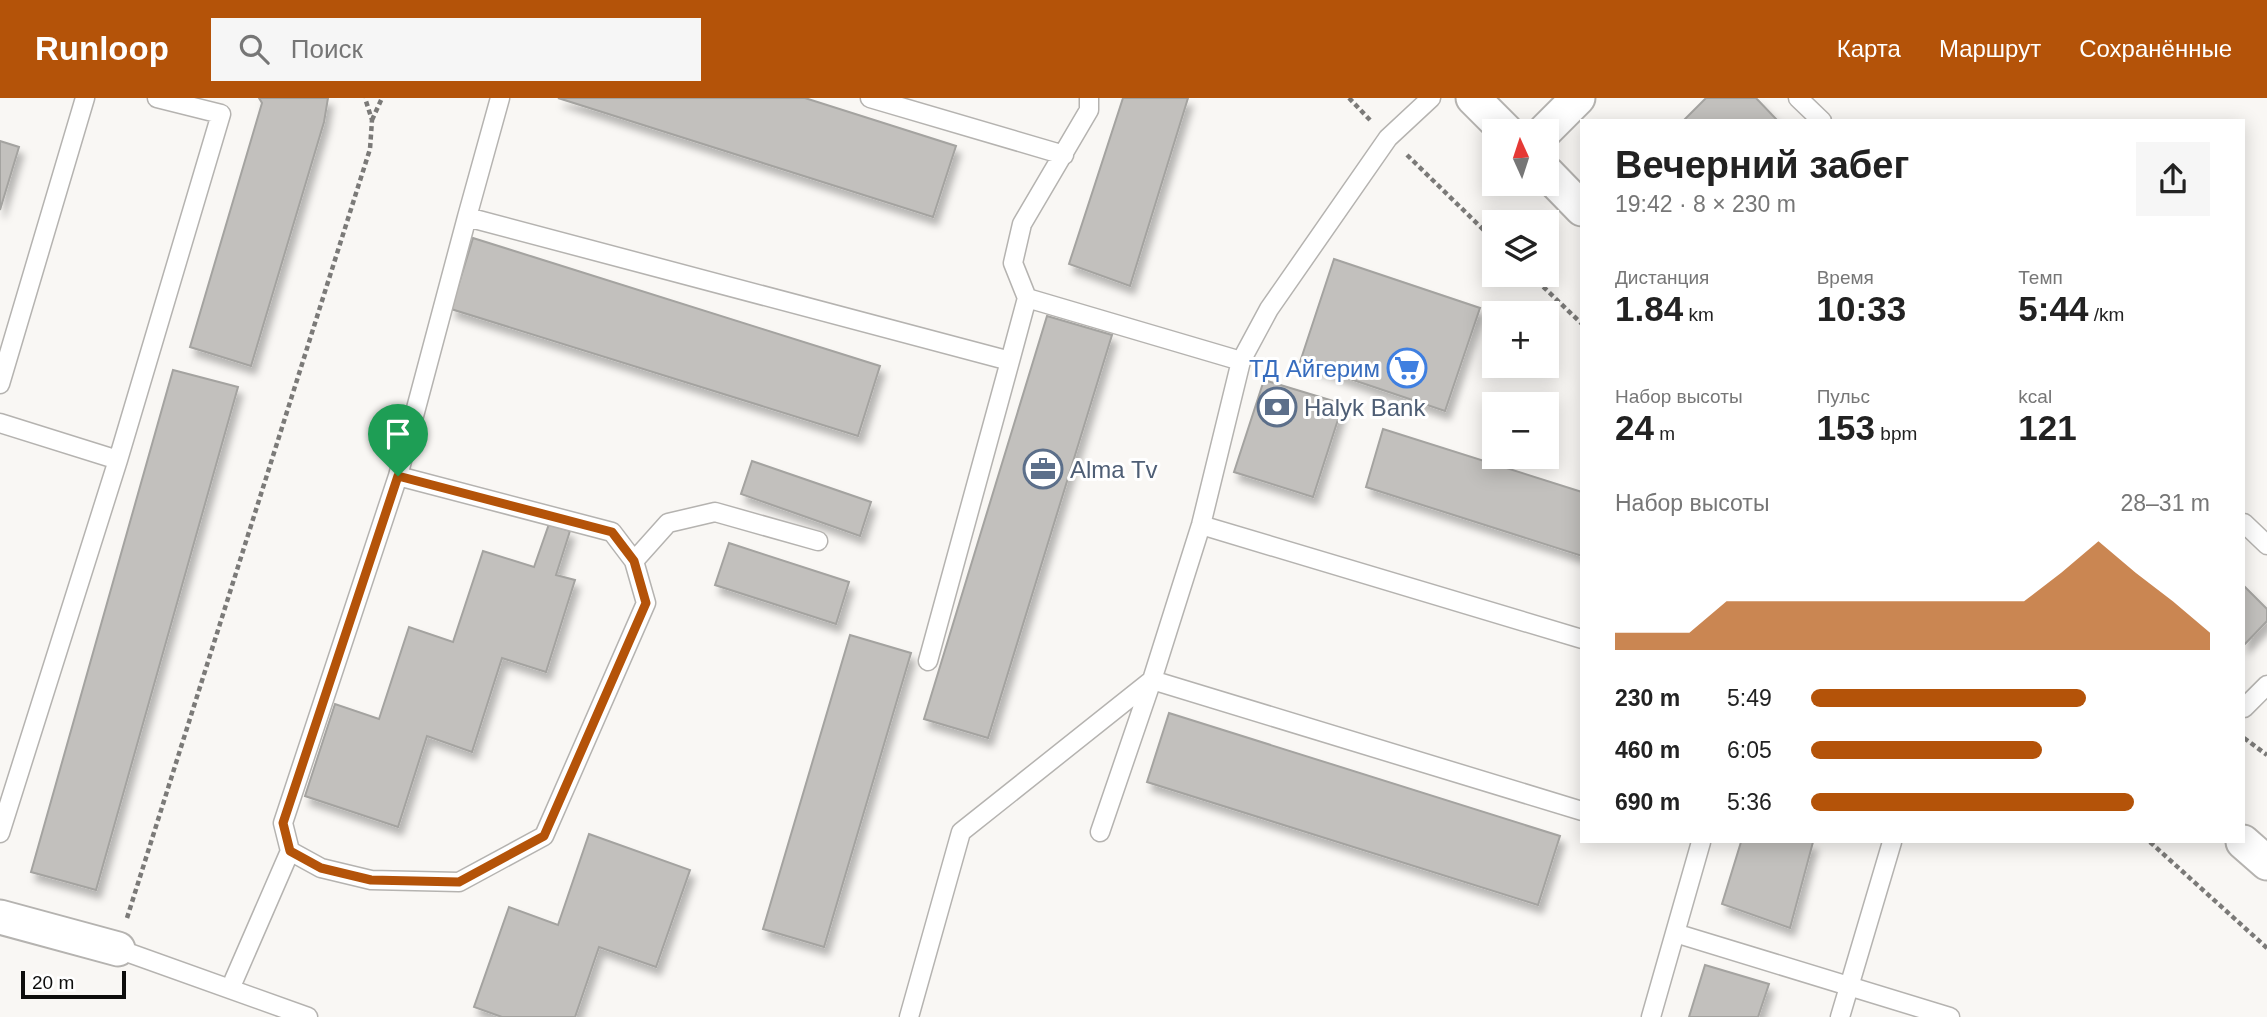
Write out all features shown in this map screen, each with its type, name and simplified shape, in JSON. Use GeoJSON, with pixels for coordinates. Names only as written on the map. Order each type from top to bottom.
{"type":"FeatureCollection","features":[{"type":"Feature","properties":{"kind":"street"},"geometry":{"type":"LineString","coordinates":[[1473,98],[1494,119]]}},
{"type":"Feature","properties":{"kind":"street"},"geometry":{"type":"LineString","coordinates":[[1557,119],[1578,98]]}},
{"type":"Feature","properties":{"kind":"street"},"geometry":{"type":"LineString","coordinates":[[1559,185],[1580,207]]}},
{"type":"Feature","properties":{"kind":"street"},"geometry":{"type":"LineString","coordinates":[[2244,843],[2267,863]]}},
{"type":"Feature","properties":{"kind":"street"},"geometry":{"type":"LineString","coordinates":[[0,917],[118,949]]}},
{"type":"Feature","properties":{"kind":"lane"},"geometry":{"type":"LineString","coordinates":[[0,384],[85,98]]}},
{"type":"Feature","properties":{"kind":"lane"},"geometry":{"type":"LineString","coordinates":[[0,833],[118,460],[221,114],[157,98]]}},
{"type":"Feature","properties":{"kind":"lane"},"geometry":{"type":"LineString","coordinates":[[230,989],[290,851],[283,823],[398,476],[500,98]]}},
{"type":"Feature","properties":{"kind":"lane"},"geometry":{"type":"LineString","coordinates":[[870,98],[1064,155]]}},
{"type":"Feature","properties":{"kind":"lane"},"geometry":{"type":"LineString","coordinates":[[928,661],[1027,298],[1013,263],[1023,224],[1089,110],[1089,98]]}},
{"type":"Feature","properties":{"kind":"lane"},"geometry":{"type":"LineString","coordinates":[[1100,832],[1152,680],[1200,525],[1241,361],[1269,309],[1388,138],[1431,98]]}},
{"type":"Feature","properties":{"kind":"lane"},"geometry":{"type":"LineString","coordinates":[[1798,98],[1820,119]]}},
{"type":"Feature","properties":{"kind":"lane"},"geometry":{"type":"LineString","coordinates":[[467,217],[1010,361]]}},
{"type":"Feature","properties":{"kind":"lane"},"geometry":{"type":"LineString","coordinates":[[1027,298],[1241,361]]}},
{"type":"Feature","properties":{"kind":"lane"},"geometry":{"type":"LineString","coordinates":[[0,423],[118,460]]}},
{"type":"Feature","properties":{"kind":"lane"},"geometry":{"type":"LineString","coordinates":[[290,851],[321,868],[371,880],[459,882],[544,836],[646,603],[634,561],[612,532],[398,476]]}},
{"type":"Feature","properties":{"kind":"lane"},"geometry":{"type":"LineString","coordinates":[[634,561],[668,523],[715,512],[818,541]]}},
{"type":"Feature","properties":{"kind":"lane"},"geometry":{"type":"LineString","coordinates":[[2245,524],[2267,545]]}},
{"type":"Feature","properties":{"kind":"lane"},"geometry":{"type":"LineString","coordinates":[[1200,525],[1580,638]]}},
{"type":"Feature","properties":{"kind":"lane"},"geometry":{"type":"LineString","coordinates":[[1152,680],[1580,810]]}},
{"type":"Feature","properties":{"kind":"lane"},"geometry":{"type":"LineString","coordinates":[[909,1017],[961,832],[1152,680]]}},
{"type":"Feature","properties":{"kind":"lane"},"geometry":{"type":"LineString","coordinates":[[2245,707],[2267,685]]}},
{"type":"Feature","properties":{"kind":"lane"},"geometry":{"type":"LineString","coordinates":[[1840,1017],[1892,843]]}},
{"type":"Feature","properties":{"kind":"lane"},"geometry":{"type":"LineString","coordinates":[[1651,1017],[1700,845]]}},
{"type":"Feature","properties":{"kind":"lane"},"geometry":{"type":"LineString","coordinates":[[1675,933],[1950,1017]]}},
{"type":"Feature","properties":{"kind":"lane"},"geometry":{"type":"LineString","coordinates":[[118,949],[308,1017]]}},
{"type":"Feature","properties":{"kind":"path"},"geometry":{"type":"LineString","coordinates":[[365,98],[372,120]]}},
{"type":"Feature","properties":{"kind":"path"},"geometry":{"type":"LineString","coordinates":[[118,949],[370,149],[372,120],[382,98]]}},
{"type":"Feature","properties":{"kind":"path"},"geometry":{"type":"LineString","coordinates":[[1388,138],[1482,228]]}},
{"type":"Feature","properties":{"kind":"path"},"geometry":{"type":"LineString","coordinates":[[1543,287],[1580,322]]}},
{"type":"Feature","properties":{"kind":"path"},"geometry":{"type":"LineString","coordinates":[[2245,739],[2267,755]]}},
{"type":"Feature","properties":{"kind":"path"},"geometry":{"type":"LineString","coordinates":[[2151,843],[2267,948]]}},
{"type":"Feature","properties":{"kind":"building"},"geometry":{"type":"Polygon","coordinates":[[[259,98],[328,98],[324,122],[251,366],[190,347],[262,103],[259,98]]]}},
{"type":"Feature","properties":{"kind":"building"},"geometry":{"type":"Polygon","coordinates":[[[558,98],[805,98],[956,146],[933,217],[558,98]]]}},
{"type":"Feature","properties":{"kind":"building"},"geometry":{"type":"Polygon","coordinates":[[[1123,98],[1188,98],[1130,286],[1069,264],[1123,98]]]}},
{"type":"Feature","properties":{"kind":"building"},"geometry":{"type":"Polygon","coordinates":[[[1706,98],[1756,98],[1776,119],[1685,119],[1706,98]]]}},
{"type":"Feature","properties":{"kind":"building"},"geometry":{"type":"Polygon","coordinates":[[[0,141],[19,147],[0,210],[0,141]]]}},
{"type":"Feature","properties":{"kind":"building"},"geometry":{"type":"Polygon","coordinates":[[[473,238],[880,366],[858,436],[451,309],[473,238]]]}},
{"type":"Feature","properties":{"kind":"building"},"geometry":{"type":"Polygon","coordinates":[[[1334,259],[1480,308],[1445,411],[1300,362],[1334,259]]]}},
{"type":"Feature","properties":{"kind":"building"},"geometry":{"type":"Polygon","coordinates":[[[1047,316],[1112,335],[988,738],[924,719],[1047,316]]]}},
{"type":"Feature","properties":{"kind":"building"},"geometry":{"type":"Polygon","coordinates":[[[173,370],[238,387],[96,890],[31,872],[173,370]]]}},
{"type":"Feature","properties":{"kind":"building"},"geometry":{"type":"Polygon","coordinates":[[[1264,380],[1343,404],[1313,497],[1234,472],[1264,380]]]}},
{"type":"Feature","properties":{"kind":"building"},"geometry":{"type":"Polygon","coordinates":[[[1383,429],[1482,460],[1482,469],[1509,469],[1580,491],[1580,555],[1366,487],[1383,429]]]}},
{"type":"Feature","properties":{"kind":"building"},"geometry":{"type":"Polygon","coordinates":[[[752,461],[871,502],[860,536],[741,494],[752,461]]]}},
{"type":"Feature","properties":{"kind":"building"},"geometry":{"type":"Polygon","coordinates":[[[549,524],[570,531],[556,575],[575,580],[546,672],[502,658],[472,752],[427,736],[398,827],[305,796],[335,704],[379,719],[409,627],[453,642],[483,551],[534,567],[549,524]]]}},
{"type":"Feature","properties":{"kind":"building"},"geometry":{"type":"Polygon","coordinates":[[[729,543],[849,582],[836,624],[715,585],[729,543]]]}},
{"type":"Feature","properties":{"kind":"building"},"geometry":{"type":"Polygon","coordinates":[[[2245,587],[2267,609],[2267,621],[2245,644],[2245,587]]]}},
{"type":"Feature","properties":{"kind":"building"},"geometry":{"type":"Polygon","coordinates":[[[850,635],[911,653],[824,947],[763,929],[850,635]]]}},
{"type":"Feature","properties":{"kind":"building"},"geometry":{"type":"Polygon","coordinates":[[[1169,713],[1560,836],[1538,905],[1147,782],[1169,713]]]}},
{"type":"Feature","properties":{"kind":"building"},"geometry":{"type":"Polygon","coordinates":[[[589,834],[690,870],[656,967],[599,947],[575,1017],[502,1017],[474,1007],[509,907],[558,925],[589,834]]]}},
{"type":"Feature","properties":{"kind":"building"},"geometry":{"type":"Polygon","coordinates":[[[1741,843],[1813,843],[1790,928],[1722,904],[1741,843]]]}},
{"type":"Feature","properties":{"kind":"building"},"geometry":{"type":"Polygon","coordinates":[[[1705,965],[1769,984],[1758,1017],[1689,1017],[1705,965]]]}},
{"type":"Feature","properties":{"kind":"place","name":"ТД Айгерим"},"geometry":{"type":"Point","coordinates":[1407,368]}},
{"type":"Feature","properties":{"kind":"place","name":"Halyk Bank"},"geometry":{"type":"Point","coordinates":[1277,407]}},
{"type":"Feature","properties":{"kind":"place","name":"Alma Tv"},"geometry":{"type":"Point","coordinates":[1043,469]}},
{"type":"Feature","properties":{"kind":"route"},"geometry":{"type":"LineString","coordinates":[[398,476],[612,532],[634,561],[646,603],[544,836],[459,882],[371,880],[321,868],[290,851],[283,823],[398,476]]}}]}
